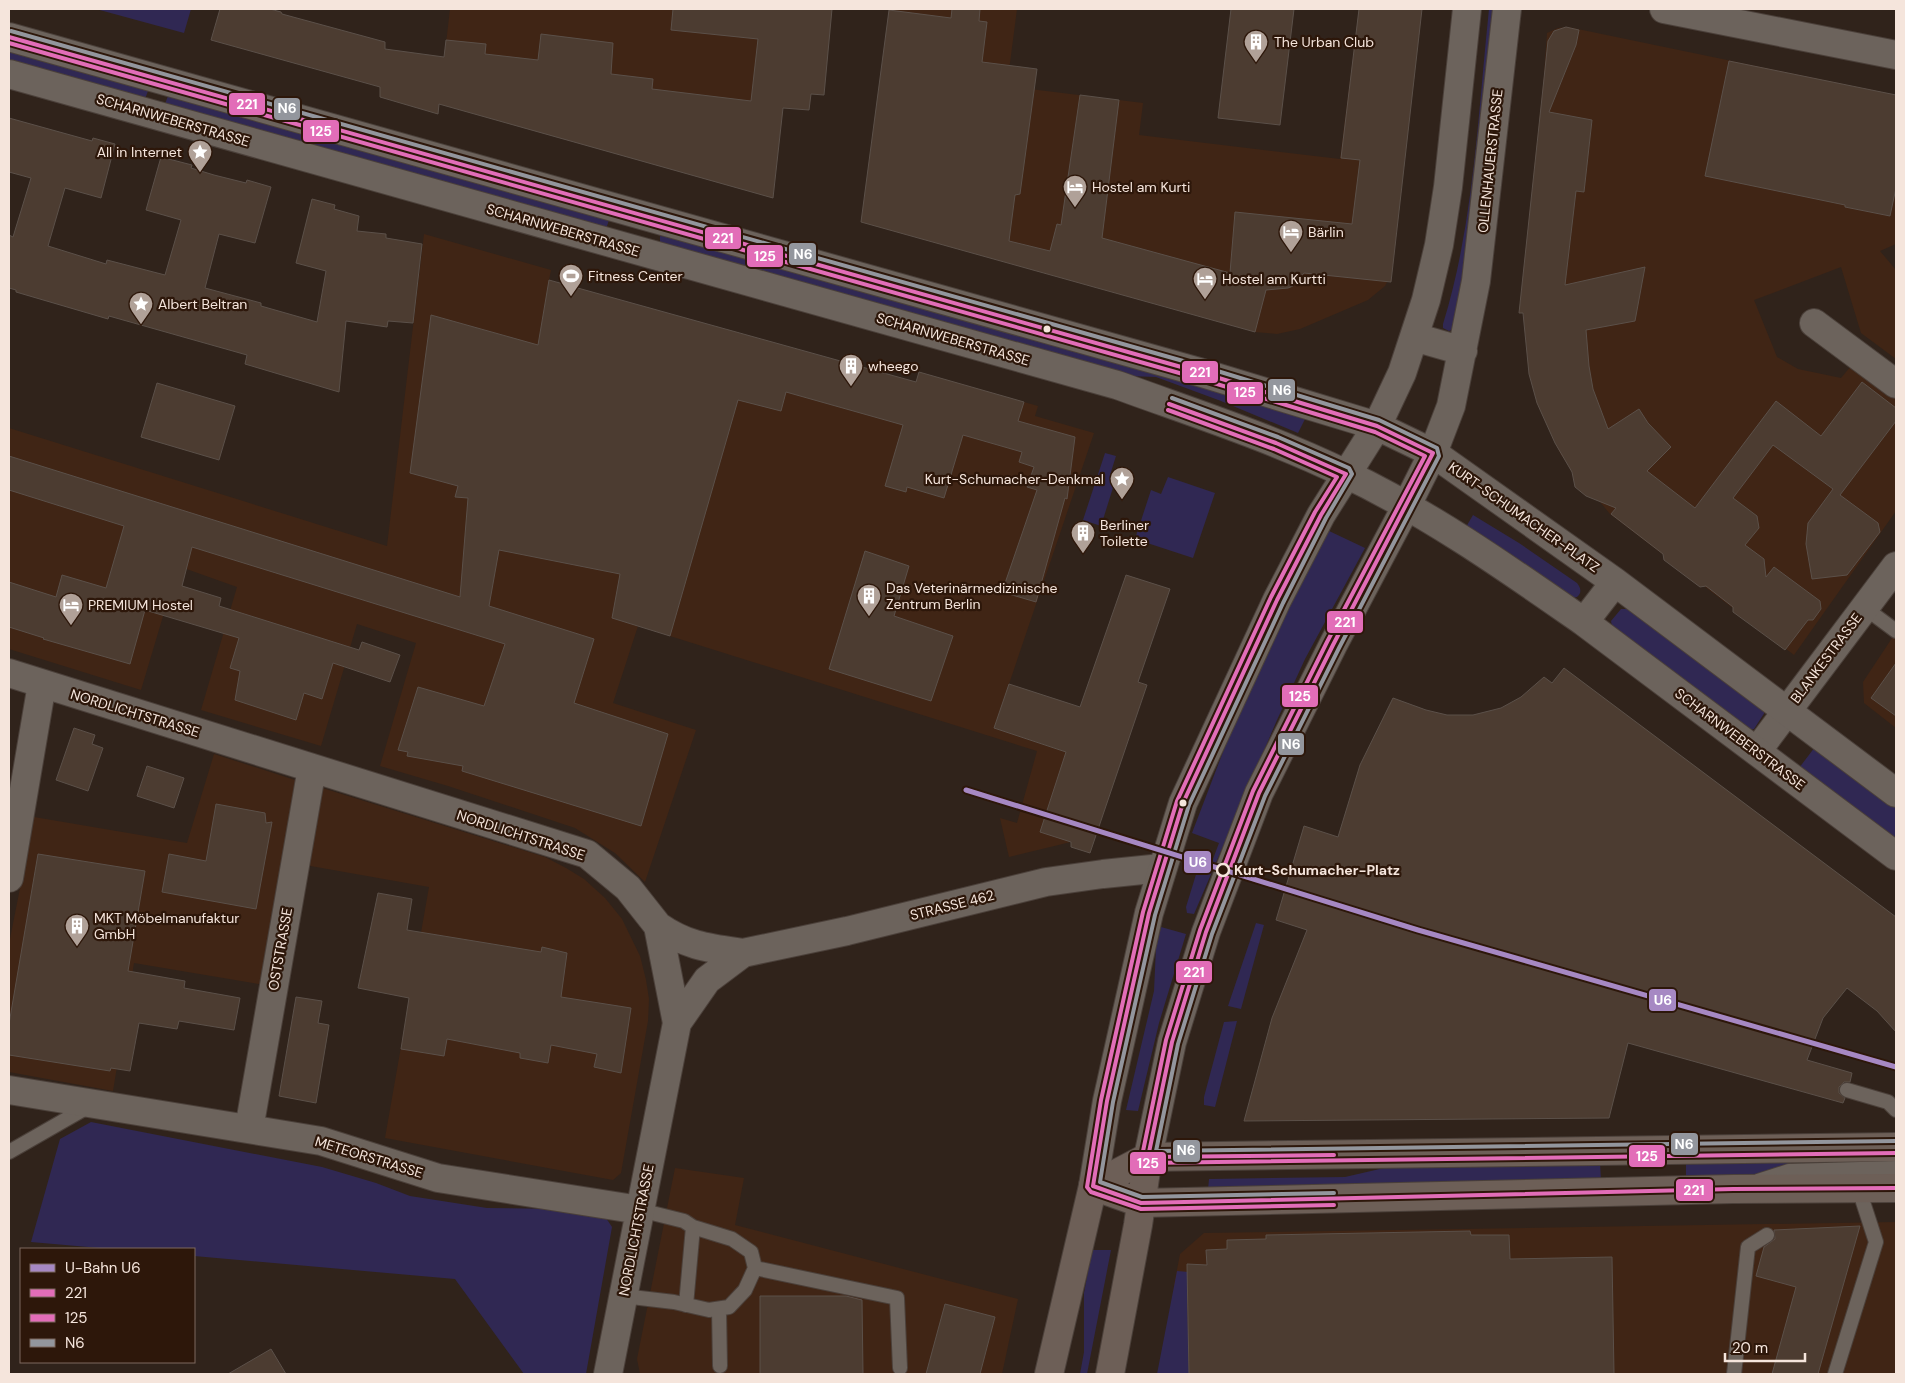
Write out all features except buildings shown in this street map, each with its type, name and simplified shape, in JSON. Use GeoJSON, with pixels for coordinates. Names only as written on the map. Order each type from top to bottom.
{"type":"FeatureCollection","features":[{"type":"Feature","properties":{"kind":"main road"},"geometry":{"type":"LineString","coordinates":[[1049,1374],[1093,1186],[1107,1101],[1153,896],[1183,803],[1277,600],[1321,515],[1377,426],[1402,373],[1426,300],[1439,246],[1448,187],[1467,9]]}},
{"type":"Feature","properties":{"kind":"main road","name":"OLLENHAUERSTRASSE"},"geometry":{"type":"LineString","coordinates":[[1471,312],[1480,250],[1507,9]]}},
{"type":"Feature","properties":{"kind":"main road"},"geometry":{"type":"LineString","coordinates":[[1664,9],[1896,55]]}},
{"type":"Feature","properties":{"kind":"main road","name":"KURT-SCHUMACHER-PLATZ"},"geometry":{"type":"LineString","coordinates":[[9,37],[1199,372],[1377,426],[1433,453],[1615,582]]}},
{"type":"Feature","properties":{"kind":"main road","name":"SCHARNWEBERSTRASSE"},"geometry":{"type":"LineString","coordinates":[[9,74],[1117,385],[1276,443],[1346,474]]}},
{"type":"Feature","properties":{"kind":"main road","name":"KURT-SCHUMACHER-PLATZ"},"geometry":{"type":"LineString","coordinates":[[1148,1157],[1172,1042],[1206,932],[1259,793],[1332,645],[1407,506],[1433,453],[1451,406],[1471,312]]}},
{"type":"Feature","properties":{"kind":"main road"},"geometry":{"type":"LineString","coordinates":[[1814,323],[1896,384]]}},
{"type":"Feature","properties":{"kind":"main road"},"geometry":{"type":"LineString","coordinates":[[1414,337],[1463,351]]}},
{"type":"Feature","properties":{"kind":"main road"},"geometry":{"type":"LineString","coordinates":[[1346,474],[1407,506],[1451,533],[1584,622],[1615,582],[1896,793]]}},
{"type":"Feature","properties":{"kind":"main road","name":"BLANKESTRASSE"},"geometry":{"type":"LineString","coordinates":[[1757,751],[1896,566]]}},
{"type":"Feature","properties":{"kind":"main road","name":"SCHARNWEBERSTRASSE"},"geometry":{"type":"LineString","coordinates":[[1584,622],[1896,856]]}},
{"type":"Feature","properties":{"kind":"main road","name":"NORDLICHTSTRASSE"},"geometry":{"type":"LineString","coordinates":[[9,673],[587,854],[628,888],[658,926],[677,1023],[608,1374]]}},
{"type":"Feature","properties":{"kind":"main road"},"geometry":{"type":"LineString","coordinates":[[9,878],[42,684]]}},
{"type":"Feature","properties":{"kind":"main road","name":"OSTSTRASSE"},"geometry":{"type":"LineString","coordinates":[[249,1129],[312,768]]}},
{"type":"Feature","properties":{"kind":"main road","name":"STRASSE 462"},"geometry":{"type":"LineString","coordinates":[[658,926],[671,935],[697,946],[743,953],[847,931],[1046,882],[1162,868]]}},
{"type":"Feature","properties":{"kind":"main road","name":"STRASSE 462"},"geometry":{"type":"LineString","coordinates":[[677,1023],[707,980],[743,953]]}},
{"type":"Feature","properties":{"kind":"main road","name":"METEORSTRASSE"},"geometry":{"type":"LineString","coordinates":[[9,1090],[91,1105],[321,1141],[438,1178],[640,1210]]}},
{"type":"Feature","properties":{"kind":"main road"},"geometry":{"type":"LineString","coordinates":[[1093,1186],[1148,1157],[1896,1147]]}},
{"type":"Feature","properties":{"kind":"main road"},"geometry":{"type":"LineString","coordinates":[[1657,1150],[1657,1191]]}},
{"type":"Feature","properties":{"kind":"main road"},"geometry":{"type":"LineString","coordinates":[[1110,1374],[1148,1157]]}},
{"type":"Feature","properties":{"kind":"main road"},"geometry":{"type":"LineString","coordinates":[[1093,1186],[1141,1203],[1657,1191],[1896,1188]]}},
{"type":"Feature","properties":{"kind":"lane"},"geometry":{"type":"LineString","coordinates":[[1864,608],[1896,631]]}},
{"type":"Feature","properties":{"kind":"lane"},"geometry":{"type":"LineString","coordinates":[[1848,1090],[1888,1102],[1896,1110]]}},
{"type":"Feature","properties":{"kind":"lane"},"geometry":{"type":"LineString","coordinates":[[9,1152],[91,1105]]}},
{"type":"Feature","properties":{"kind":"lane"},"geometry":{"type":"LineString","coordinates":[[1733,1190],[1788,1171],[1896,1168]]}},
{"type":"Feature","properties":{"kind":"lane"},"geometry":{"type":"LineString","coordinates":[[1835,1374],[1876,1242],[1863,1202],[1862,1188]]}},
{"type":"Feature","properties":{"kind":"lane"},"geometry":{"type":"LineString","coordinates":[[623,1296],[674,1302],[709,1310],[730,1307],[745,1290],[755,1268],[751,1252],[732,1239],[693,1226],[684,1221],[640,1210]]}},
{"type":"Feature","properties":{"kind":"lane"},"geometry":{"type":"LineString","coordinates":[[686,1305],[693,1226]]}},
{"type":"Feature","properties":{"kind":"lane"},"geometry":{"type":"LineString","coordinates":[[1734,1374],[1748,1247],[1767,1235]]}},
{"type":"Feature","properties":{"kind":"lane"},"geometry":{"type":"LineString","coordinates":[[755,1268],[898,1298],[900,1368]]}},
{"type":"Feature","properties":{"kind":"lane"},"geometry":{"type":"LineString","coordinates":[[719,1308],[720,1366]]}},
{"type":"Feature","properties":{"kind":"shaded area"},"geometry":{"type":"Polygon","coordinates":[[[96,9],[191,9],[184,33],[96,9]]]}},
{"type":"Feature","properties":{"kind":"shaded area"},"geometry":{"type":"Polygon","coordinates":[[[450,9],[794,9],[779,137],[439,104],[450,9]]]}},
{"type":"Feature","properties":{"kind":"shaded area"},"geometry":{"type":"Polygon","coordinates":[[[890,9],[1017,9],[1007,86],[1143,103],[1139,135],[1340,159],[1359,9],[1422,9],[1391,282],[1387,282],[1385,286],[1368,300],[1300,329],[1277,334],[1255,332],[861,222],[890,9]]]}},
{"type":"Feature","properties":{"kind":"shaded area"},"geometry":{"type":"Polygon","coordinates":[[[1489,9],[1494,9],[1463,288],[1454,329],[1449,331],[1443,328],[1443,324],[1462,247],[1474,168],[1489,9]]]}},
{"type":"Feature","properties":{"kind":"shaded area"},"geometry":{"type":"Polygon","coordinates":[[[1568,27],[1896,95],[1896,244],[1880,251],[1896,270],[1896,359],[1861,333],[1841,267],[1754,300],[1777,357],[1798,369],[1841,378],[1851,366],[1896,399],[1896,511],[1794,655],[1610,514],[1561,455],[1537,403],[1528,366],[1524,313],[1519,313],[1547,33],[1558,28],[1568,27]]]}},
{"type":"Feature","properties":{"kind":"shaded area"},"geometry":{"type":"Polygon","coordinates":[[[9,52],[148,91],[145,99],[9,62],[9,52]]]}},
{"type":"Feature","properties":{"kind":"shaded area"},"geometry":{"type":"Polygon","coordinates":[[[168,96],[609,220],[606,229],[165,104],[168,96]]]}},
{"type":"Feature","properties":{"kind":"shaded area"},"geometry":{"type":"Polygon","coordinates":[[[424,234],[551,270],[549,280],[809,353],[916,382],[919,372],[1038,406],[1035,416],[1094,433],[1009,684],[1080,708],[1126,575],[1170,589],[1075,841],[1009,857],[1000,818],[1017,823],[1037,751],[638,626],[613,703],[696,730],[645,882],[615,853],[575,828],[448,786],[380,766],[416,643],[357,624],[321,746],[201,710],[237,587],[178,566],[141,690],[9,649],[9,428],[387,546],[424,234]]]}},
{"type":"Feature","properties":{"kind":"shaded area"},"geometry":{"type":"Polygon","coordinates":[[[660,236],[670,237],[1105,357],[1305,419],[1298,433],[1221,401],[1156,377],[1129,376],[660,243],[660,236]]]}},
{"type":"Feature","properties":{"kind":"shaded area"},"geometry":{"type":"Polygon","coordinates":[[[1105,453],[1116,456],[1110,475],[1116,478],[1101,526],[1083,520],[1105,453]]]}},
{"type":"Feature","properties":{"kind":"shaded area"},"geometry":{"type":"Polygon","coordinates":[[[1168,477],[1215,493],[1193,558],[1135,539],[1151,490],[1161,494],[1168,477]]]}},
{"type":"Feature","properties":{"kind":"shaded area"},"geometry":{"type":"Polygon","coordinates":[[[1473,515],[1519,543],[1577,583],[1580,594],[1572,598],[1466,527],[1473,515]]]}},
{"type":"Feature","properties":{"kind":"shaded area"},"geometry":{"type":"Polygon","coordinates":[[[1327,530],[1365,548],[1305,659],[1194,914],[1187,913],[1186,907],[1202,855],[1213,859],[1219,843],[1192,833],[1236,718],[1275,627],[1327,530]]]}},
{"type":"Feature","properties":{"kind":"shaded area"},"geometry":{"type":"Polygon","coordinates":[[[1621,609],[1629,609],[1765,712],[1754,729],[1749,730],[1612,626],[1611,621],[1621,609]]]}},
{"type":"Feature","properties":{"kind":"shaded area"},"geometry":{"type":"Polygon","coordinates":[[[1896,632],[1896,728],[1864,703],[1863,682],[1896,632]]]}},
{"type":"Feature","properties":{"kind":"shaded area"},"geometry":{"type":"Polygon","coordinates":[[[1815,747],[1896,808],[1896,841],[1799,768],[1815,747]]]}},
{"type":"Feature","properties":{"kind":"shaded area"},"geometry":{"type":"Polygon","coordinates":[[[214,754],[301,782],[265,985],[134,963],[113,1091],[9,1072],[9,944],[34,817],[187,843],[214,754]]]}},
{"type":"Feature","properties":{"kind":"shaded area"},"geometry":{"type":"Polygon","coordinates":[[[319,787],[545,857],[584,879],[605,898],[622,919],[640,956],[649,999],[648,1021],[621,1173],[613,1180],[385,1138],[429,887],[305,865],[319,787]]]}},
{"type":"Feature","properties":{"kind":"shaded area"},"geometry":{"type":"Polygon","coordinates":[[[1256,923],[1264,925],[1241,1009],[1228,1006],[1256,923]]]}},
{"type":"Feature","properties":{"kind":"shaded area"},"geometry":{"type":"Polygon","coordinates":[[[1161,927],[1186,934],[1159,1023],[1138,1111],[1126,1110],[1154,991],[1156,947],[1161,927]]]}},
{"type":"Feature","properties":{"kind":"shaded area"},"geometry":{"type":"Polygon","coordinates":[[[1237,1021],[1215,1107],[1204,1105],[1204,1097],[1224,1022],[1237,1021]]]}},
{"type":"Feature","properties":{"kind":"shaded area"},"geometry":{"type":"Polygon","coordinates":[[[91,1122],[322,1167],[376,1183],[410,1196],[487,1208],[558,1209],[606,1218],[612,1227],[586,1374],[524,1374],[455,1279],[195,1256],[195,1248],[100,1248],[31,1242],[60,1139],[91,1122]]]}},
{"type":"Feature","properties":{"kind":"shaded area"},"geometry":{"type":"Polygon","coordinates":[[[1889,1160],[1890,1167],[1686,1181],[1686,1161],[1889,1160]]]}},
{"type":"Feature","properties":{"kind":"shaded area"},"geometry":{"type":"Polygon","coordinates":[[[1600,1162],[1601,1181],[1208,1190],[1209,1179],[1345,1177],[1397,1165],[1600,1162]]]}},
{"type":"Feature","properties":{"kind":"shaded area"},"geometry":{"type":"Polygon","coordinates":[[[675,1168],[744,1178],[735,1225],[1018,1299],[1002,1374],[640,1374],[637,1359],[675,1168]]]}},
{"type":"Feature","properties":{"kind":"shaded area"},"geometry":{"type":"Polygon","coordinates":[[[1896,1222],[1896,1374],[1168,1374],[1174,1285],[1180,1254],[1204,1233],[1896,1222]]]}},
{"type":"Feature","properties":{"kind":"shaded area"},"geometry":{"type":"Polygon","coordinates":[[[1092,1250],[1111,1250],[1087,1374],[1080,1374],[1084,1352],[1084,1293],[1092,1250]]]}},
{"type":"Feature","properties":{"kind":"shaded area"},"geometry":{"type":"Polygon","coordinates":[[[1177,1271],[1189,1272],[1187,1291],[1189,1374],[1157,1374],[1177,1271]]]}},
{"type":"Feature","properties":{"kind":"metro line","name":"U6"},"geometry":{"type":"LineString","coordinates":[[966,790],[1418,930],[1896,1067]]}},
{"type":"Feature","properties":{"kind":"transit line","name":"N6"},"geometry":{"type":"LineString","coordinates":[[11,31],[1201,366],[1379,420],[1437,448],[1439,456],[1339,648],[1265,796],[1212,934],[1178,1044],[1156,1151],[1896,1141]]}},
{"type":"Feature","properties":{"kind":"transit line","name":"221"},"geometry":{"type":"LineString","coordinates":[[9,37],[1199,372],[1377,426],[1433,453]]}},
{"type":"Feature","properties":{"kind":"transit line","name":"125"},"geometry":{"type":"LineString","coordinates":[[9,43],[1197,378],[1375,432],[1425,456],[1327,642],[1253,791],[1200,930],[1166,1040],[1142,1156],[1145,1163],[1896,1153]]}},
{"type":"Feature","properties":{"kind":"transit line","name":"N6"},"geometry":{"type":"LineString","coordinates":[[1172,398],[1278,437],[1349,468],[1352,474],[1326,518],[1283,603],[1189,805],[1155,915],[1113,1102],[1100,1182],[1142,1197],[1334,1193]]}},
{"type":"Feature","properties":{"kind":"transit line","name":"221"},"geometry":{"type":"LineString","coordinates":[[1169,404],[1276,443],[1346,474]]}},
{"type":"Feature","properties":{"kind":"transit line","name":"125"},"geometry":{"type":"LineString","coordinates":[[1168,410],[1274,449],[1337,477],[1315,512],[1271,597],[1177,801],[1143,912],[1101,1100],[1087,1187],[1091,1192],[1141,1209],[1334,1205]]}},
{"type":"Feature","properties":{"kind":"transit line","name":"221"},"geometry":{"type":"LineString","coordinates":[[1148,1157],[1172,1042],[1206,932],[1259,793],[1333,645],[1433,453]]}},
{"type":"Feature","properties":{"kind":"transit line","name":"221"},"geometry":{"type":"LineString","coordinates":[[1093,1186],[1107,1101],[1149,913],[1183,803],[1277,600],[1321,515],[1346,474]]}},
{"type":"Feature","properties":{"kind":"transit line","name":"221"},"geometry":{"type":"LineString","coordinates":[[1148,1157],[1334,1155]]}},
{"type":"Feature","properties":{"kind":"transit line","name":"221"},"geometry":{"type":"LineString","coordinates":[[1093,1186],[1141,1203],[1733,1189],[1896,1188]]}},
{"type":"Feature","properties":{"kind":"place","name":"The Urban Club"},"geometry":{"type":"Point","coordinates":[1256,63]}},
{"type":"Feature","properties":{"kind":"place","name":"All in Internet"},"geometry":{"type":"Point","coordinates":[200,173]}},
{"type":"Feature","properties":{"kind":"place","name":"Hostel am Kurti"},"geometry":{"type":"Point","coordinates":[1075,208]}},
{"type":"Feature","properties":{"kind":"place","name":"Bärlin"},"geometry":{"type":"Point","coordinates":[1291,253]}},
{"type":"Feature","properties":{"kind":"place","name":"Fitness Center"},"geometry":{"type":"Point","coordinates":[571,297]}},
{"type":"Feature","properties":{"kind":"place","name":"Hostel am Kurtti"},"geometry":{"type":"Point","coordinates":[1205,300]}},
{"type":"Feature","properties":{"kind":"place","name":"Albert Beltran"},"geometry":{"type":"Point","coordinates":[141,325]}},
{"type":"Feature","properties":{"kind":"place","name":"wheego"},"geometry":{"type":"Point","coordinates":[851,387]}},
{"type":"Feature","properties":{"kind":"place","name":"Kurt-Schumacher-Denkmal"},"geometry":{"type":"Point","coordinates":[1122,500]}},
{"type":"Feature","properties":{"kind":"place","name":"Berliner Toilette"},"geometry":{"type":"Point","coordinates":[1083,554]}},
{"type":"Feature","properties":{"kind":"place","name":"Das Veterinärmedizinische Zentrum Berlin"},"geometry":{"type":"Point","coordinates":[869,617]}},
{"type":"Feature","properties":{"kind":"place","name":"PREMIUM Hostel"},"geometry":{"type":"Point","coordinates":[71,626]}},
{"type":"Feature","properties":{"kind":"place","name":"Kurt-Schumacher-Platz"},"geometry":{"type":"Point","coordinates":[1223,870]}},
{"type":"Feature","properties":{"kind":"place","name":"MKT Möbelmanufaktur GmbH"},"geometry":{"type":"Point","coordinates":[77,947]}}]}
